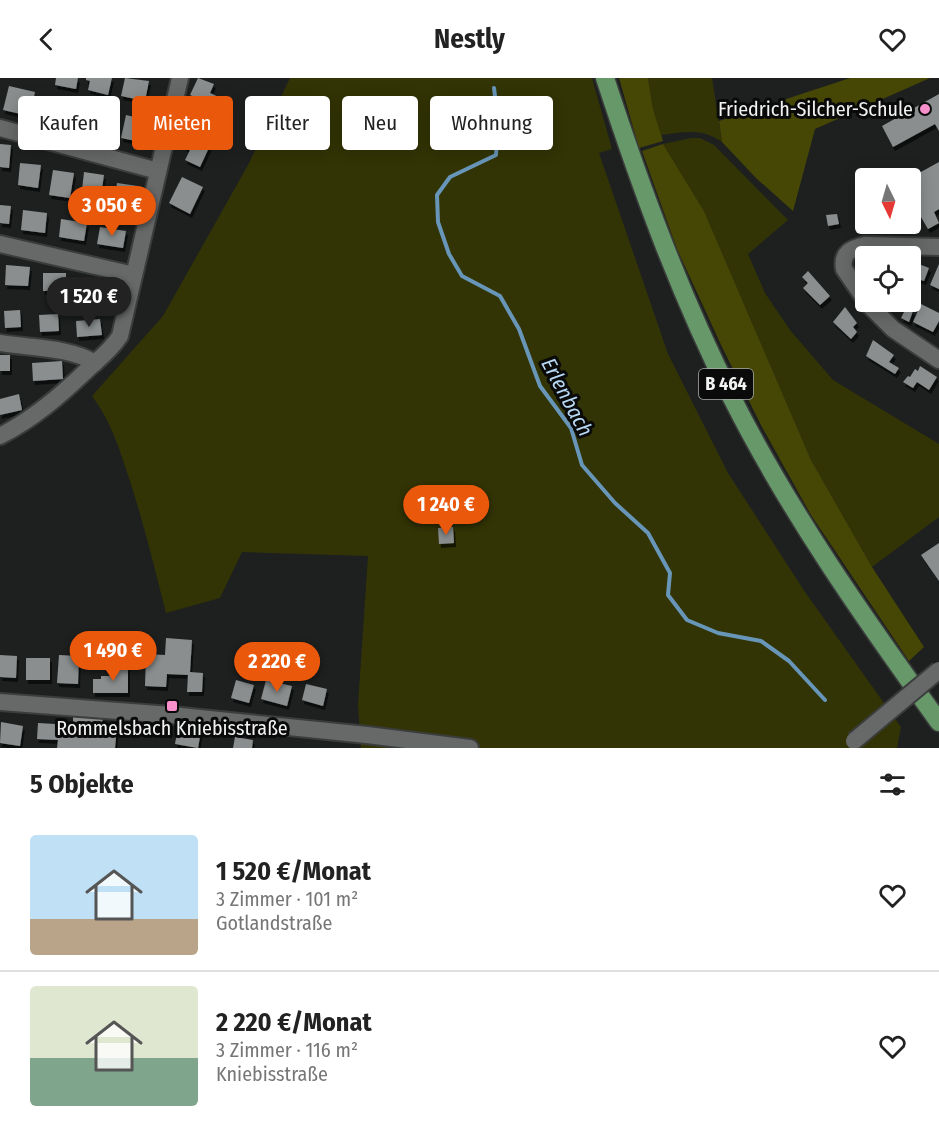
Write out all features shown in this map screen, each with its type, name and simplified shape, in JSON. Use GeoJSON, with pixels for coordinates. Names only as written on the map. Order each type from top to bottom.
{"type":"FeatureCollection","features":[{"type":"Feature","properties":{"kind":"main road","name":"B 464"},"geometry":{"type":"LineString","coordinates":[[605,78],[640,184],[663,243],[683,293],[732,398],[779,484],[817,545],[939,722]]}},
{"type":"Feature","properties":{"kind":"street"},"geometry":{"type":"LineString","coordinates":[[0,436],[39,412],[111,348],[120,336],[180,78]]}},
{"type":"Feature","properties":{"kind":"street"},"geometry":{"type":"LineString","coordinates":[[0,128],[158,171]]}},
{"type":"Feature","properties":{"kind":"street"},"geometry":{"type":"LineString","coordinates":[[0,244],[134,275]]}},
{"type":"Feature","properties":{"kind":"street"},"geometry":{"type":"LineString","coordinates":[[860,246],[902,246]]}},
{"type":"Feature","properties":{"kind":"street"},"geometry":{"type":"LineString","coordinates":[[855,247],[846,253],[844,258],[844,269],[855,285]]}},
{"type":"Feature","properties":{"kind":"street"},"geometry":{"type":"LineString","coordinates":[[921,247],[939,247]]}},
{"type":"Feature","properties":{"kind":"street"},"geometry":{"type":"LineString","coordinates":[[877,312],[893,329],[939,360]]}},
{"type":"Feature","properties":{"kind":"street"},"geometry":{"type":"LineString","coordinates":[[0,343],[80,355],[95,363]]}},
{"type":"Feature","properties":{"kind":"street"},"geometry":{"type":"LineString","coordinates":[[849,744],[939,670]]}},
{"type":"Feature","properties":{"kind":"street"},"geometry":{"type":"LineString","coordinates":[[0,702],[130,711],[470,748]]}},
{"type":"Feature","properties":{"kind":"shaded area"},"geometry":{"type":"Polygon","coordinates":[[[290,78],[592,78],[612,149],[599,153],[668,354],[728,473],[805,592],[901,727],[897,748],[361,748],[358,705],[368,556],[242,552],[220,598],[166,613],[121,454],[109,425],[92,396],[163,316],[255,150],[330,150],[330,96],[281,96],[290,78]]]}},
{"type":"Feature","properties":{"kind":"shaded area"},"geometry":{"type":"Polygon","coordinates":[[[619,78],[648,78],[653,109],[663,141],[639,148],[619,78]]]}},
{"type":"Feature","properties":{"kind":"shaded area"},"geometry":{"type":"Polygon","coordinates":[[[648,78],[712,78],[722,142],[700,133],[661,135],[653,109],[648,78]]]}},
{"type":"Feature","properties":{"kind":"shaded area"},"geometry":{"type":"Polygon","coordinates":[[[850,78],[930,78],[815,129],[793,211],[756,178],[722,142],[719,121],[850,78]]]}},
{"type":"Feature","properties":{"kind":"shaded area"},"geometry":{"type":"Polygon","coordinates":[[[700,138],[714,145],[788,220],[748,254],[765,293],[790,330],[833,380],[939,444],[939,517],[872,567],[811,460],[704,211],[663,144],[700,138]]]}},
{"type":"Feature","properties":{"kind":"shaded area"},"geometry":{"type":"Polygon","coordinates":[[[663,144],[704,211],[811,460],[872,567],[924,647],[909,661],[811,515],[762,427],[722,347],[677,249],[642,151],[663,144]]]}},
{"type":"Feature","properties":{"kind":"building"},"geometry":{"type":"Polygon","coordinates":[[[56,78],[78,78],[76,89],[55,85],[56,78]]]}},
{"type":"Feature","properties":{"kind":"building"},"geometry":{"type":"Polygon","coordinates":[[[86,78],[112,78],[108,95],[88,90],[90,81],[86,78]]]}},
{"type":"Feature","properties":{"kind":"building"},"geometry":{"type":"Polygon","coordinates":[[[125,78],[149,81],[146,96],[132,96],[132,98],[121,96],[125,78]]]}},
{"type":"Feature","properties":{"kind":"building"},"geometry":{"type":"Polygon","coordinates":[[[198,78],[214,84],[210,93],[216,96],[192,96],[190,95],[198,78]]]}},
{"type":"Feature","properties":{"kind":"building"},"geometry":{"type":"Polygon","coordinates":[[[9,86],[35,92],[34,96],[18,96],[18,113],[3,110],[9,86]]]}},
{"type":"Feature","properties":{"kind":"building","name":"Friedrich-Silcher-Schule"},"geometry":{"type":"Polygon","coordinates":[[[939,94],[939,131],[935,124],[893,147],[882,126],[939,94]]]}},
{"type":"Feature","properties":{"kind":"building"},"geometry":{"type":"Polygon","coordinates":[[[126,115],[132,116],[132,140],[121,138],[126,115]]]}},
{"type":"Feature","properties":{"kind":"building"},"geometry":{"type":"Polygon","coordinates":[[[0,144],[11,145],[9,168],[0,167],[0,144]]]}},
{"type":"Feature","properties":{"kind":"building"},"geometry":{"type":"Polygon","coordinates":[[[190,150],[208,150],[200,167],[185,160],[190,150]]]}},
{"type":"Feature","properties":{"kind":"building","name":"Friedrich-Silcher-Schule"},"geometry":{"type":"Polygon","coordinates":[[[939,162],[939,209],[934,212],[939,223],[928,229],[921,217],[921,172],[939,162]]]}},
{"type":"Feature","properties":{"kind":"building"},"geometry":{"type":"Polygon","coordinates":[[[20,163],[41,165],[38,188],[18,185],[20,163]]]}},
{"type":"Feature","properties":{"kind":"building"},"geometry":{"type":"Polygon","coordinates":[[[53,170],[74,173],[70,198],[49,195],[53,170]]]}},
{"type":"Feature","properties":{"kind":"building"},"geometry":{"type":"Polygon","coordinates":[[[84,172],[104,175],[100,202],[81,199],[84,172]]]}},
{"type":"Feature","properties":{"kind":"building"},"geometry":{"type":"Polygon","coordinates":[[[182,177],[203,187],[190,214],[169,203],[182,177]]]}},
{"type":"Feature","properties":{"kind":"building"},"geometry":{"type":"Polygon","coordinates":[[[117,183],[138,186],[134,209],[114,206],[117,183]]]}},
{"type":"Feature","properties":{"kind":"building"},"geometry":{"type":"Polygon","coordinates":[[[0,205],[11,206],[9,224],[0,223],[0,205]]]}},
{"type":"Feature","properties":{"kind":"building"},"geometry":{"type":"Polygon","coordinates":[[[23,210],[47,213],[45,233],[21,230],[23,210]]]}},
{"type":"Feature","properties":{"kind":"building"},"geometry":{"type":"Polygon","coordinates":[[[837,214],[839,224],[828,226],[826,215],[837,214]]]}},
{"type":"Feature","properties":{"kind":"building"},"geometry":{"type":"Polygon","coordinates":[[[61,219],[87,223],[84,241],[59,237],[61,219]]]}},
{"type":"Feature","properties":{"kind":"building"},"geometry":{"type":"Polygon","coordinates":[[[100,227],[126,231],[123,248],[97,244],[100,227]]]}},
{"type":"Feature","properties":{"kind":"building"},"geometry":{"type":"Polygon","coordinates":[[[939,264],[939,289],[930,285],[939,264]]]}},
{"type":"Feature","properties":{"kind":"building"},"geometry":{"type":"Polygon","coordinates":[[[6,265],[30,267],[28,286],[5,285],[6,265]]]}},
{"type":"Feature","properties":{"kind":"building"},"geometry":{"type":"Polygon","coordinates":[[[921,265],[929,268],[924,281],[921,280],[921,265]]]}},
{"type":"Feature","properties":{"kind":"building"},"geometry":{"type":"Polygon","coordinates":[[[808,271],[830,296],[820,305],[803,288],[808,283],[802,277],[808,271]]]}},
{"type":"Feature","properties":{"kind":"building"},"geometry":{"type":"Polygon","coordinates":[[[43,273],[66,273],[66,291],[43,291],[43,273]]]}},
{"type":"Feature","properties":{"kind":"building"},"geometry":{"type":"Polygon","coordinates":[[[79,280],[104,280],[104,296],[79,296],[79,280]]]}},
{"type":"Feature","properties":{"kind":"building"},"geometry":{"type":"Polygon","coordinates":[[[921,304],[939,313],[939,321],[933,332],[913,322],[917,312],[921,312],[921,304]]]}},
{"type":"Feature","properties":{"kind":"building"},"geometry":{"type":"Polygon","coordinates":[[[845,307],[857,323],[853,327],[857,332],[851,339],[833,322],[845,307]]]}},
{"type":"Feature","properties":{"kind":"building"},"geometry":{"type":"Polygon","coordinates":[[[20,310],[21,327],[5,328],[4,311],[20,310]]]}},
{"type":"Feature","properties":{"kind":"building"},"geometry":{"type":"Polygon","coordinates":[[[904,312],[913,312],[909,322],[901,318],[904,312]]]}},
{"type":"Feature","properties":{"kind":"building"},"geometry":{"type":"Polygon","coordinates":[[[58,314],[59,331],[40,332],[39,315],[58,314]]]}},
{"type":"Feature","properties":{"kind":"building"},"geometry":{"type":"Polygon","coordinates":[[[100,319],[102,335],[77,337],[76,321],[100,319]]]}},
{"type":"Feature","properties":{"kind":"building"},"geometry":{"type":"Polygon","coordinates":[[[873,340],[894,355],[889,362],[899,368],[895,374],[866,356],[873,340]]]}},
{"type":"Feature","properties":{"kind":"building"},"geometry":{"type":"Polygon","coordinates":[[[0,355],[10,355],[10,371],[0,371],[0,355]]]}},
{"type":"Feature","properties":{"kind":"building"},"geometry":{"type":"Polygon","coordinates":[[[62,361],[63,379],[33,381],[32,363],[62,361]]]}},
{"type":"Feature","properties":{"kind":"building"},"geometry":{"type":"Polygon","coordinates":[[[920,366],[937,377],[929,390],[917,382],[913,388],[903,382],[915,369],[918,371],[920,366]]]}},
{"type":"Feature","properties":{"kind":"building"},"geometry":{"type":"Polygon","coordinates":[[[19,394],[22,410],[0,415],[0,399],[19,394]]]}},
{"type":"Feature","properties":{"kind":"building"},"geometry":{"type":"Polygon","coordinates":[[[453,527],[454,543],[439,544],[438,528],[453,527]]]}},
{"type":"Feature","properties":{"kind":"building"},"geometry":{"type":"Polygon","coordinates":[[[939,543],[939,581],[921,555],[939,543]]]}},
{"type":"Feature","properties":{"kind":"building"},"geometry":{"type":"Polygon","coordinates":[[[166,638],[192,640],[190,672],[203,673],[202,692],[187,692],[188,675],[167,674],[166,687],[145,686],[146,654],[165,655],[166,638]]]}},
{"type":"Feature","properties":{"kind":"building"},"geometry":{"type":"Polygon","coordinates":[[[0,655],[17,656],[16,678],[0,677],[0,655]]]}},
{"type":"Feature","properties":{"kind":"building"},"geometry":{"type":"Polygon","coordinates":[[[59,655],[79,656],[78,684],[57,683],[59,655]]]}},
{"type":"Feature","properties":{"kind":"building"},"geometry":{"type":"Polygon","coordinates":[[[26,658],[50,658],[50,680],[26,680],[26,658]]]}},
{"type":"Feature","properties":{"kind":"building"},"geometry":{"type":"Polygon","coordinates":[[[111,666],[128,666],[128,693],[93,693],[93,679],[111,676],[111,666]]]}},
{"type":"Feature","properties":{"kind":"building"},"geometry":{"type":"Polygon","coordinates":[[[236,680],[254,685],[249,703],[231,698],[236,680]]]}},
{"type":"Feature","properties":{"kind":"building"},"geometry":{"type":"Polygon","coordinates":[[[266,680],[292,686],[287,706],[261,699],[266,680]]]}},
{"type":"Feature","properties":{"kind":"building"},"geometry":{"type":"Polygon","coordinates":[[[306,684],[327,689],[323,706],[302,700],[306,684]]]}},
{"type":"Feature","properties":{"kind":"building"},"geometry":{"type":"Polygon","coordinates":[[[73,716],[103,717],[102,725],[117,726],[115,748],[57,748],[58,740],[37,739],[38,723],[73,725],[73,716]]]}},
{"type":"Feature","properties":{"kind":"building"},"geometry":{"type":"Polygon","coordinates":[[[1,722],[23,726],[20,746],[0,743],[1,722]]]}},
{"type":"Feature","properties":{"kind":"building"},"geometry":{"type":"Polygon","coordinates":[[[178,727],[201,731],[198,748],[175,744],[178,727]]]}},
{"type":"Feature","properties":{"kind":"building"},"geometry":{"type":"Polygon","coordinates":[[[235,737],[253,740],[252,748],[233,748],[235,737]]]}},
{"type":"Feature","properties":{"kind":"waterway","name":"Erlenbach"},"geometry":{"type":"LineString","coordinates":[[494,88],[498,121],[496,155],[450,177],[437,195],[438,222],[449,254],[462,276],[500,296],[519,329],[540,386],[571,428],[582,465],[615,503],[648,533],[670,573],[668,595],[687,620],[718,633],[761,641],[789,661],[825,700]]}},
{"type":"Feature","properties":{"kind":"place","name":"Friedrich-Silcher-Schule"},"geometry":{"type":"Point","coordinates":[925,109]}},
{"type":"Feature","properties":{"kind":"place","name":"Rommelsbach Kniebisstraße"},"geometry":{"type":"Point","coordinates":[172,706]}}]}
